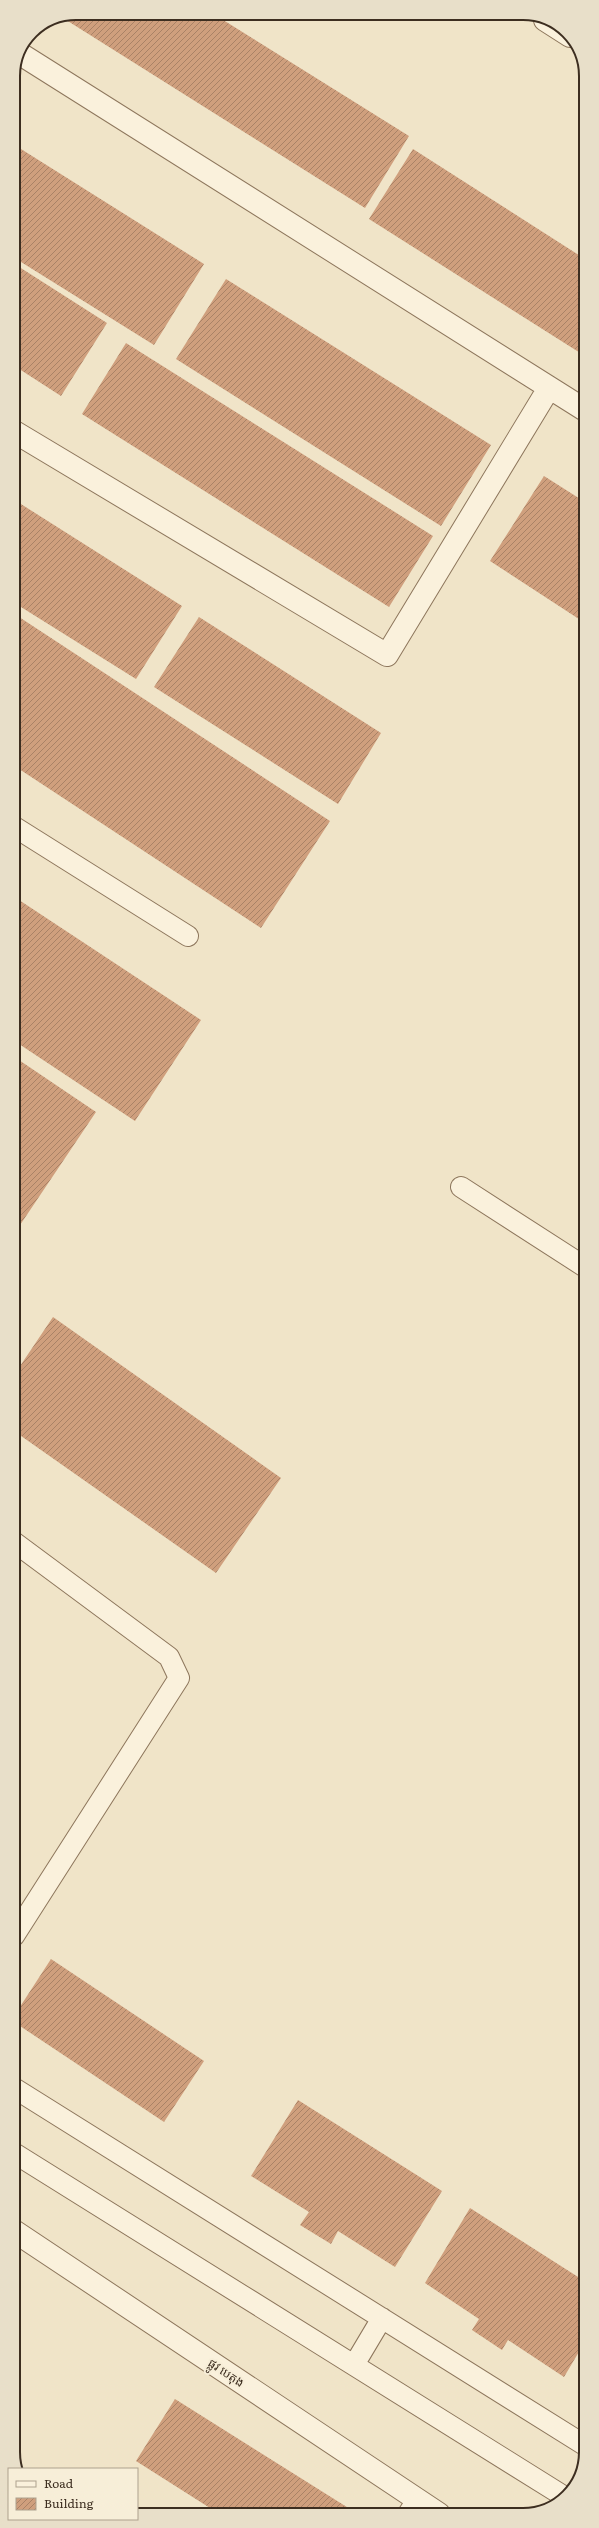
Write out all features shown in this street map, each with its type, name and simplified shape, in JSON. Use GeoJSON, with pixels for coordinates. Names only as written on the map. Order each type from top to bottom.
{"type":"FeatureCollection","features":[{"type":"Feature","properties":{"kind":"street"},"geometry":{"type":"LineString","coordinates":[[24,56],[579,406]]}},
{"type":"Feature","properties":{"kind":"street"},"geometry":{"type":"LineString","coordinates":[[20,435],[387,656],[549,388]]}},
{"type":"Feature","properties":{"kind":"street","name":"ផ្លូវ បេតុង"},"geometry":{"type":"LineString","coordinates":[[20,2235],[413,2507]]}},
{"type":"Feature","properties":{"kind":"lane"},"geometry":{"type":"LineString","coordinates":[[20,830],[188,936]]}},
{"type":"Feature","properties":{"kind":"lane"},"geometry":{"type":"LineString","coordinates":[[461,1187],[579,1262]]}},
{"type":"Feature","properties":{"kind":"lane"},"geometry":{"type":"LineString","coordinates":[[20,1546],[169,1657],[179,1678],[20,1927]]}},
{"type":"Feature","properties":{"kind":"lane"},"geometry":{"type":"LineString","coordinates":[[20,2092],[579,2442]]}},
{"type":"Feature","properties":{"kind":"lane"},"geometry":{"type":"LineString","coordinates":[[20,2157],[560,2494]]}},
{"type":"Feature","properties":{"kind":"lane"},"geometry":{"type":"LineString","coordinates":[[354,2365],[382,2318]]}},
{"type":"Feature","properties":{"kind":"building"},"geometry":{"type":"Polygon","coordinates":[[[223,20],[409,136],[365,208],[67,21],[223,20]]]}},
{"type":"Feature","properties":{"kind":"building"},"geometry":{"type":"Polygon","coordinates":[[[20,148],[204,264],[154,345],[20,261],[20,148]]]}},
{"type":"Feature","properties":{"kind":"building"},"geometry":{"type":"Polygon","coordinates":[[[413,149],[579,255],[579,352],[369,219],[413,149]]]}},
{"type":"Feature","properties":{"kind":"building"},"geometry":{"type":"Polygon","coordinates":[[[20,267],[107,323],[61,396],[20,370],[20,267]]]}},
{"type":"Feature","properties":{"kind":"building"},"geometry":{"type":"Polygon","coordinates":[[[226,279],[491,445],[441,526],[176,359],[226,279]]]}},
{"type":"Feature","properties":{"kind":"building"},"geometry":{"type":"Polygon","coordinates":[[[126,343],[433,536],[389,607],[82,414],[126,343]]]}},
{"type":"Feature","properties":{"kind":"building"},"geometry":{"type":"Polygon","coordinates":[[[544,476],[579,498],[579,619],[490,561],[544,476]]]}},
{"type":"Feature","properties":{"kind":"building"},"geometry":{"type":"Polygon","coordinates":[[[20,503],[182,606],[136,679],[20,606],[20,503]]]}},
{"type":"Feature","properties":{"kind":"building"},"geometry":{"type":"Polygon","coordinates":[[[199,617],[381,733],[338,804],[154,687],[199,617]]]}},
{"type":"Feature","properties":{"kind":"building"},"geometry":{"type":"Polygon","coordinates":[[[20,618],[330,821],[261,928],[20,770],[20,618]]]}},
{"type":"Feature","properties":{"kind":"building"},"geometry":{"type":"Polygon","coordinates":[[[20,901],[201,1020],[135,1121],[20,1045],[20,901]]]}},
{"type":"Feature","properties":{"kind":"building"},"geometry":{"type":"Polygon","coordinates":[[[20,1061],[96,1112],[20,1225],[20,1061]]]}},
{"type":"Feature","properties":{"kind":"building"},"geometry":{"type":"Polygon","coordinates":[[[53,1317],[281,1478],[216,1573],[20,1435],[20,1366],[53,1317]]]}},
{"type":"Feature","properties":{"kind":"building"},"geometry":{"type":"Polygon","coordinates":[[[51,1959],[204,2061],[164,2122],[20,2026],[20,2007],[51,1959]]]}},
{"type":"Feature","properties":{"kind":"building"},"geometry":{"type":"Polygon","coordinates":[[[298,2100],[442,2191],[395,2267],[338,2231],[331,2244],[300,2225],[309,2212],[251,2176],[298,2100]]]}},
{"type":"Feature","properties":{"kind":"building"},"geometry":{"type":"Polygon","coordinates":[[[470,2208],[579,2278],[579,2352],[564,2377],[508,2340],[502,2350],[472,2330],[479,2319],[425,2283],[470,2208]]]}},
{"type":"Feature","properties":{"kind":"building"},"geometry":{"type":"Polygon","coordinates":[[[175,2399],[348,2508],[210,2508],[136,2461],[175,2399]]]}}]}
